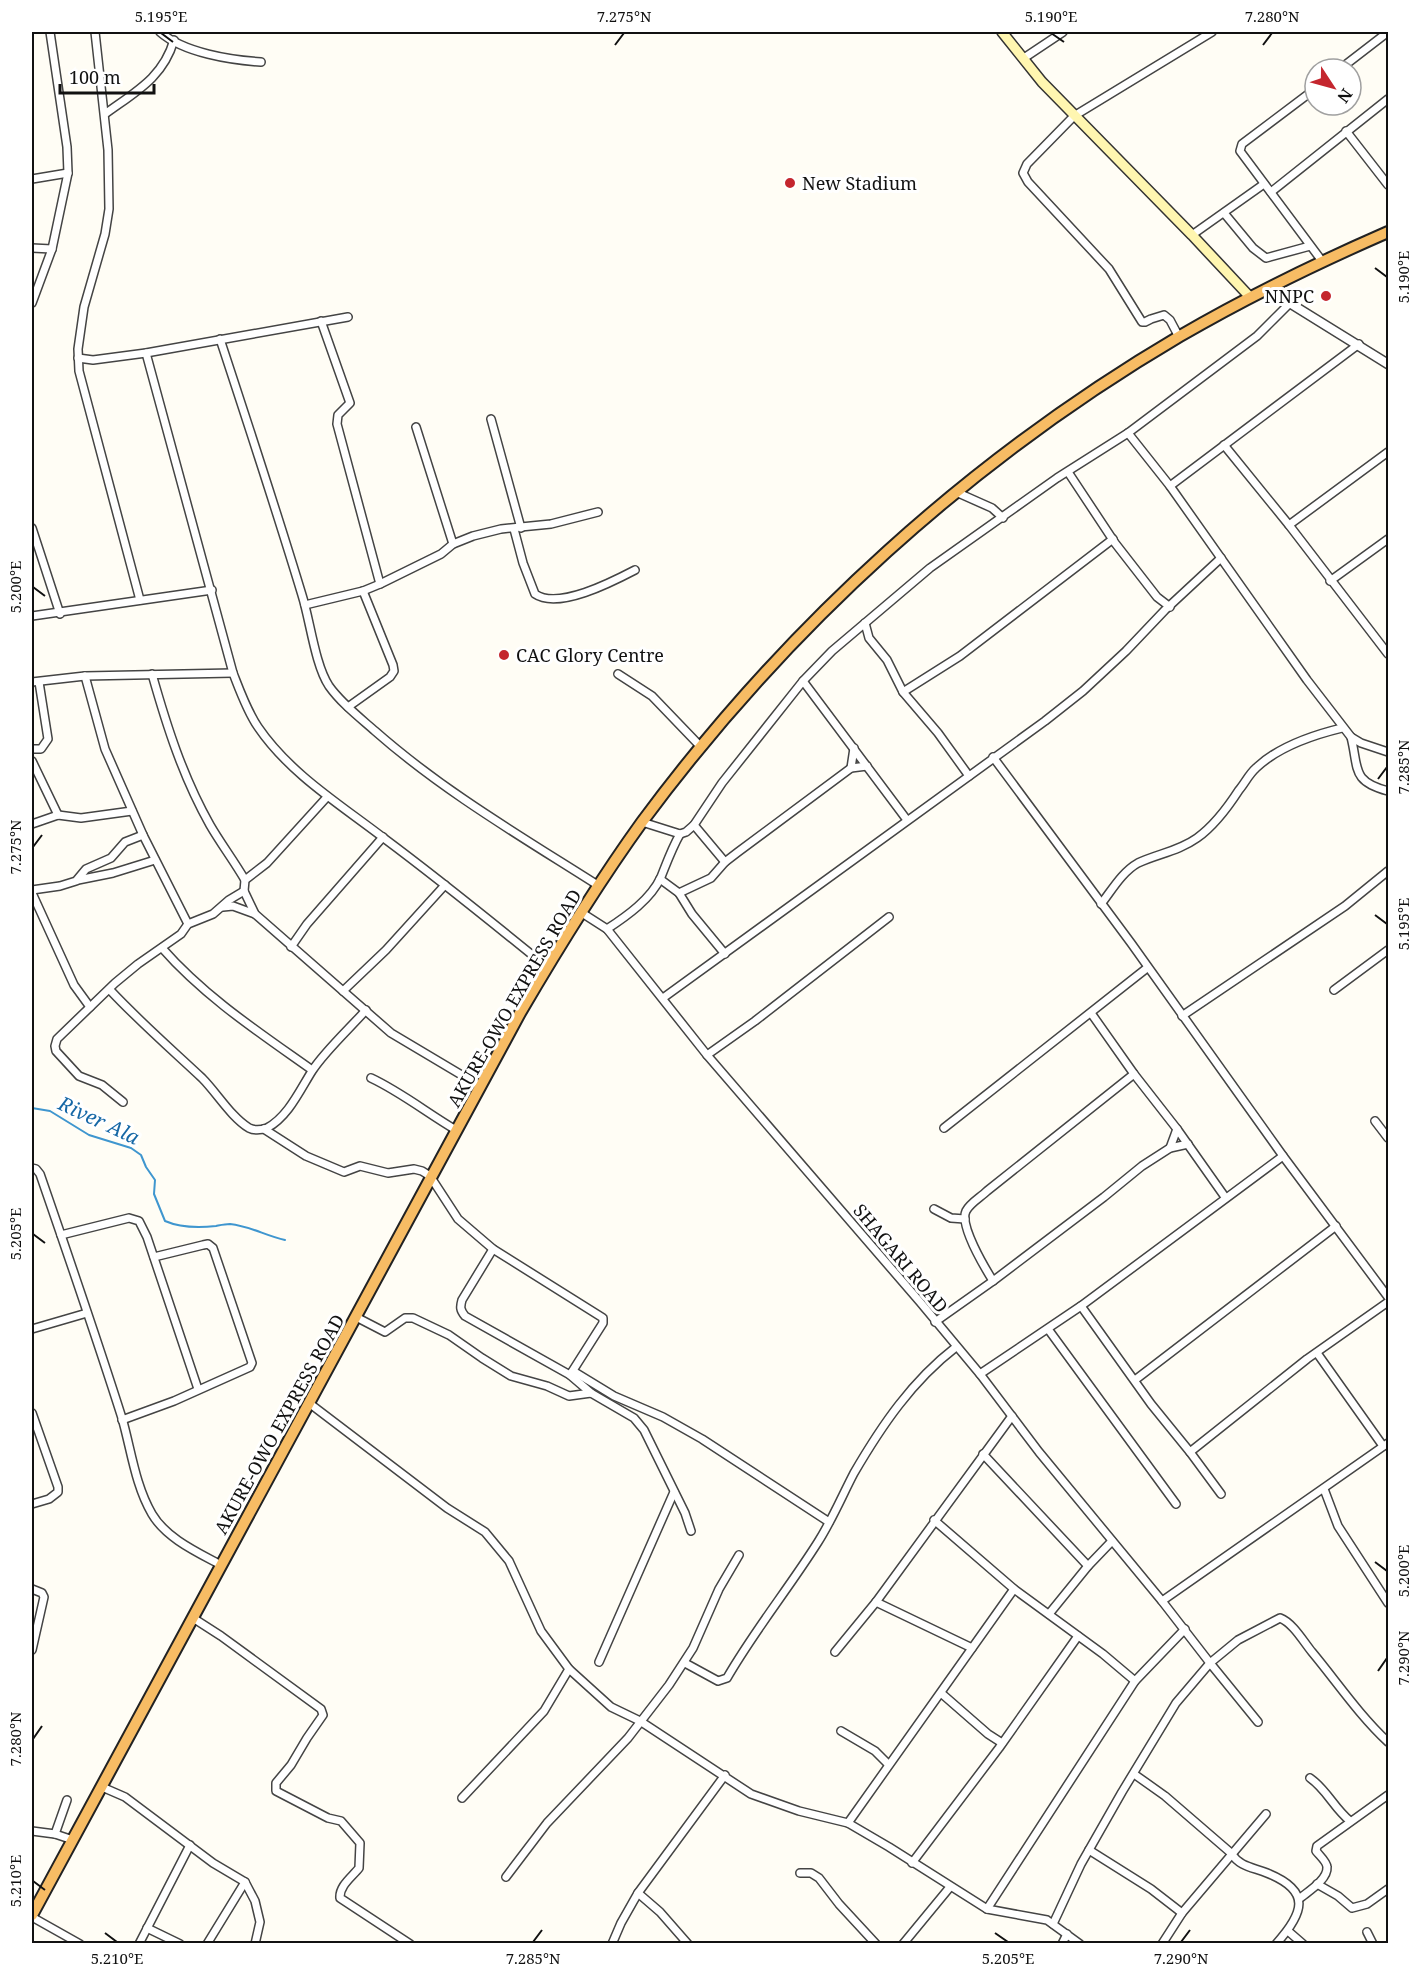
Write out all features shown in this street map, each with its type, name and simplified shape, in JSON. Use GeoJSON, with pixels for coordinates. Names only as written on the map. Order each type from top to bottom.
{"type":"FeatureCollection","features":[{"type":"Feature","properties":{"kind":"highway","name":"AKURE-OWO EXPRESS ROAD"},"geometry":{"type":"LineString","coordinates":[[32,1916],[430,1176],[547,967],[642,822],[701,747],[800,636],[897,542],[1008,451],[1076,402],[1179,337],[1267,288],[1389,232]]}},
{"type":"Feature","properties":{"kind":"main road"},"geometry":{"type":"LineString","coordinates":[[1002,32],[1042,82],[1250,297]]}},
{"type":"Feature","properties":{"kind":"street"},"geometry":{"type":"LineString","coordinates":[[32,303],[52,249],[68,173],[67,147],[51,32]]}},
{"type":"Feature","properties":{"kind":"street"},"geometry":{"type":"LineString","coordinates":[[95,32],[105,114],[110,182],[109,209],[105,234],[84,307],[78,358],[79,371],[140,600]]}},
{"type":"Feature","properties":{"kind":"street"},"geometry":{"type":"LineString","coordinates":[[160,32],[174,40],[223,57],[261,62]]}},
{"type":"Feature","properties":{"kind":"street"},"geometry":{"type":"LineString","coordinates":[[1023,58],[1064,32]]}},
{"type":"Feature","properties":{"kind":"street"},"geometry":{"type":"LineString","coordinates":[[1179,337],[1170,320],[1164,315],[1142,322],[1109,269],[1047,204],[1023,173],[1027,164],[1074,116],[1212,32]]}},
{"type":"Feature","properties":{"kind":"street"},"geometry":{"type":"LineString","coordinates":[[1356,57],[1389,32]]}},
{"type":"Feature","properties":{"kind":"street"},"geometry":{"type":"LineString","coordinates":[[105,114],[156,75],[168,59],[174,40]]}},
{"type":"Feature","properties":{"kind":"street"},"geometry":{"type":"LineString","coordinates":[[1303,98],[1240,148],[1240,152],[1322,261]]}},
{"type":"Feature","properties":{"kind":"street"},"geometry":{"type":"LineString","coordinates":[[1271,192],[1389,99]]}},
{"type":"Feature","properties":{"kind":"street"},"geometry":{"type":"LineString","coordinates":[[1346,131],[1389,185]]}},
{"type":"Feature","properties":{"kind":"street"},"geometry":{"type":"LineString","coordinates":[[32,179],[68,173]]}},
{"type":"Feature","properties":{"kind":"street"},"geometry":{"type":"LineString","coordinates":[[1192,235],[1264,184]]}},
{"type":"Feature","properties":{"kind":"street"},"geometry":{"type":"LineString","coordinates":[[1224,213],[1253,248],[1266,258],[1310,246]]}},
{"type":"Feature","properties":{"kind":"street"},"geometry":{"type":"LineString","coordinates":[[32,248],[52,249]]}},
{"type":"Feature","properties":{"kind":"street"},"geometry":{"type":"LineString","coordinates":[[1267,288],[1289,304],[1389,364]]}},
{"type":"Feature","properties":{"kind":"street"},"geometry":{"type":"LineString","coordinates":[[607,929],[641,903],[660,879],[666,861],[680,834],[694,825],[722,783],[803,681],[832,651],[930,568],[1057,478],[1128,433],[1257,336],[1289,304]]}},
{"type":"Feature","properties":{"kind":"street"},"geometry":{"type":"LineString","coordinates":[[78,358],[93,360],[146,353],[348,317]]}},
{"type":"Feature","properties":{"kind":"street"},"geometry":{"type":"LineString","coordinates":[[321,321],[350,403],[338,415],[337,424],[380,584]]}},
{"type":"Feature","properties":{"kind":"street"},"geometry":{"type":"LineString","coordinates":[[220,339],[274,501],[323,675],[329,686],[348,707],[426,773],[599,886]]}},
{"type":"Feature","properties":{"kind":"street"},"geometry":{"type":"LineString","coordinates":[[1170,486],[1359,344]]}},
{"type":"Feature","properties":{"kind":"street"},"geometry":{"type":"LineString","coordinates":[[146,353],[233,673],[257,726],[271,744],[327,797],[445,885],[547,967]]}},
{"type":"Feature","properties":{"kind":"street"},"geometry":{"type":"LineString","coordinates":[[491,419],[518,528],[523,563],[535,594],[542,598],[556,599],[576,595],[635,570]]}},
{"type":"Feature","properties":{"kind":"street"},"geometry":{"type":"LineString","coordinates":[[416,427],[453,544]]}},
{"type":"Feature","properties":{"kind":"street"},"geometry":{"type":"LineString","coordinates":[[1128,433],[1170,486],[1342,728],[1360,743],[1389,752]]}},
{"type":"Feature","properties":{"kind":"street"},"geometry":{"type":"LineString","coordinates":[[1224,445],[1389,654]]}},
{"type":"Feature","properties":{"kind":"street"},"geometry":{"type":"LineString","coordinates":[[1288,525],[1389,452]]}},
{"type":"Feature","properties":{"kind":"street"},"geometry":{"type":"LineString","coordinates":[[1068,472],[1113,539],[1157,597],[1170,607]]}},
{"type":"Feature","properties":{"kind":"street"},"geometry":{"type":"LineString","coordinates":[[956,492],[992,508],[1003,518]]}},
{"type":"Feature","properties":{"kind":"street"},"geometry":{"type":"LineString","coordinates":[[305,605],[363,591],[441,554],[453,544],[487,532],[551,524],[598,512]]}},
{"type":"Feature","properties":{"kind":"street"},"geometry":{"type":"LineString","coordinates":[[32,528],[33,541],[60,614]]}},
{"type":"Feature","properties":{"kind":"street"},"geometry":{"type":"LineString","coordinates":[[903,692],[960,656],[1113,539]]}},
{"type":"Feature","properties":{"kind":"street"},"geometry":{"type":"LineString","coordinates":[[1330,581],[1389,539]]}},
{"type":"Feature","properties":{"kind":"street"},"geometry":{"type":"LineString","coordinates":[[663,998],[1045,721],[1083,691],[1221,558]]}},
{"type":"Feature","properties":{"kind":"street"},"geometry":{"type":"LineString","coordinates":[[32,616],[60,614],[212,590]]}},
{"type":"Feature","properties":{"kind":"street"},"geometry":{"type":"LineString","coordinates":[[348,707],[390,677],[394,671],[363,591]]}},
{"type":"Feature","properties":{"kind":"street"},"geometry":{"type":"LineString","coordinates":[[865,623],[869,638],[887,660],[903,692],[938,733],[969,776]]}},
{"type":"Feature","properties":{"kind":"street"},"geometry":{"type":"LineString","coordinates":[[32,749],[41,749],[48,739],[35,682],[85,676],[233,673]]}},
{"type":"Feature","properties":{"kind":"street"},"geometry":{"type":"LineString","coordinates":[[152,674],[171,740],[188,781],[210,826],[245,880],[244,891],[255,914],[402,1042],[480,1086]]}},
{"type":"Feature","properties":{"kind":"street"},"geometry":{"type":"LineString","coordinates":[[618,674],[652,696],[701,747]]}},
{"type":"Feature","properties":{"kind":"street"},"geometry":{"type":"LineString","coordinates":[[85,676],[100,735],[143,835],[188,924]]}},
{"type":"Feature","properties":{"kind":"street"},"geometry":{"type":"LineString","coordinates":[[803,681],[908,820]]}},
{"type":"Feature","properties":{"kind":"street"},"geometry":{"type":"LineString","coordinates":[[1101,904],[1119,879],[1137,864],[1182,847],[1198,837],[1231,802],[1254,769],[1266,760],[1283,749],[1314,736],[1342,728]]}},
{"type":"Feature","properties":{"kind":"street"},"geometry":{"type":"LineString","coordinates":[[1351,736],[1356,766],[1363,780],[1373,787],[1389,791]]}},
{"type":"Feature","properties":{"kind":"street"},"geometry":{"type":"LineString","coordinates":[[851,768],[854,748]]}},
{"type":"Feature","properties":{"kind":"street"},"geometry":{"type":"LineString","coordinates":[[993,757],[1389,1300],[1190,1452]]}},
{"type":"Feature","properties":{"kind":"street"},"geometry":{"type":"LineString","coordinates":[[32,761],[58,816]]}},
{"type":"Feature","properties":{"kind":"street"},"geometry":{"type":"LineString","coordinates":[[678,893],[711,878],[725,862],[851,768],[867,766]]}},
{"type":"Feature","properties":{"kind":"street"},"geometry":{"type":"LineString","coordinates":[[245,880],[267,863],[327,797]]}},
{"type":"Feature","properties":{"kind":"street"},"geometry":{"type":"LineString","coordinates":[[32,824],[58,816],[81,818],[132,811]]}},
{"type":"Feature","properties":{"kind":"street"},"geometry":{"type":"LineString","coordinates":[[642,822],[680,834]]}},
{"type":"Feature","properties":{"kind":"street"},"geometry":{"type":"LineString","coordinates":[[694,825],[725,862]]}},
{"type":"Feature","properties":{"kind":"street"},"geometry":{"type":"LineString","coordinates":[[78,880],[86,869],[111,858],[125,842],[143,835]]}},
{"type":"Feature","properties":{"kind":"street"},"geometry":{"type":"LineString","coordinates":[[291,947],[307,924],[382,837]]}},
{"type":"Feature","properties":{"kind":"street"},"geometry":{"type":"LineString","coordinates":[[90,1007],[74,985],[32,892],[155,860]]}},
{"type":"Feature","properties":{"kind":"street"},"geometry":{"type":"LineString","coordinates":[[1182,1016],[1345,906],[1389,871]]}},
{"type":"Feature","properties":{"kind":"street"},"geometry":{"type":"LineString","coordinates":[[660,879],[678,893],[725,954]]}},
{"type":"Feature","properties":{"kind":"street"},"geometry":{"type":"LineString","coordinates":[[343,991],[386,950],[445,885]]}},
{"type":"Feature","properties":{"kind":"street"},"geometry":{"type":"LineString","coordinates":[[123,1101],[102,1085],[80,1076],[56,1051],[57,1039],[130,970],[181,934],[188,924],[208,917],[244,891]]}},
{"type":"Feature","properties":{"kind":"street"},"geometry":{"type":"LineString","coordinates":[[221,908],[232,906],[255,914]]}},
{"type":"Feature","properties":{"kind":"street","name":"SHAGARI ROAD"},"geometry":{"type":"LineString","coordinates":[[582,913],[607,929],[614,937],[707,1055],[750,1102],[980,1374],[1258,1722]]}},
{"type":"Feature","properties":{"kind":"street"},"geometry":{"type":"LineString","coordinates":[[707,1055],[755,1021],[889,917]]}},
{"type":"Feature","properties":{"kind":"street"},"geometry":{"type":"LineString","coordinates":[[162,948],[178,966],[213,997],[312,1070]]}},
{"type":"Feature","properties":{"kind":"street"},"geometry":{"type":"LineString","coordinates":[[1334,990],[1389,950]]}},
{"type":"Feature","properties":{"kind":"street"},"geometry":{"type":"LineString","coordinates":[[944,1128],[1148,968]]}},
{"type":"Feature","properties":{"kind":"street"},"geometry":{"type":"LineString","coordinates":[[110,990],[247,1126],[257,1130],[264,1129],[280,1117],[299,1094],[312,1070],[366,1010]]}},
{"type":"Feature","properties":{"kind":"street"},"geometry":{"type":"LineString","coordinates":[[1091,1013],[1225,1197]]}},
{"type":"Feature","properties":{"kind":"street"},"geometry":{"type":"LineString","coordinates":[[993,1281],[981,1262],[965,1219],[966,1212],[987,1191],[1134,1074]]}},
{"type":"Feature","properties":{"kind":"street"},"geometry":{"type":"LineString","coordinates":[[371,1078],[391,1087],[430,1115],[456,1130]]}},
{"type":"Feature","properties":{"kind":"street"},"geometry":{"type":"LineString","coordinates":[[1375,1121],[1389,1138]]}},
{"type":"Feature","properties":{"kind":"street"},"geometry":{"type":"LineString","coordinates":[[264,1129],[306,1156],[344,1172],[360,1166],[388,1173],[414,1169],[430,1176],[458,1219],[493,1249],[603,1318],[603,1323],[572,1373]]}},
{"type":"Feature","properties":{"kind":"street"},"geometry":{"type":"LineString","coordinates":[[1170,1148],[1177,1129]]}},
{"type":"Feature","properties":{"kind":"street"},"geometry":{"type":"LineString","coordinates":[[935,1322],[993,1281],[1131,1174],[1170,1148],[1188,1144]]}},
{"type":"Feature","properties":{"kind":"street"},"geometry":{"type":"LineString","coordinates":[[980,1374],[1081,1306],[1283,1156]]}},
{"type":"Feature","properties":{"kind":"street"},"geometry":{"type":"LineString","coordinates":[[32,1168],[40,1174],[62,1235],[142,1489],[152,1514],[174,1537],[221,1565]]}},
{"type":"Feature","properties":{"kind":"street"},"geometry":{"type":"LineString","coordinates":[[934,1209],[951,1218],[965,1219]]}},
{"type":"Feature","properties":{"kind":"street"},"geometry":{"type":"LineString","coordinates":[[62,1235],[134,1218],[139,1221],[147,1237],[198,1389]]}},
{"type":"Feature","properties":{"kind":"street"},"geometry":{"type":"LineString","coordinates":[[1135,1380],[1336,1226]]}},
{"type":"Feature","properties":{"kind":"street"},"geometry":{"type":"LineString","coordinates":[[122,1420],[174,1401],[251,1365],[242,1331],[211,1246],[203,1245],[154,1257]]}},
{"type":"Feature","properties":{"kind":"street"},"geometry":{"type":"LineString","coordinates":[[493,1249],[462,1299],[460,1307],[465,1317],[614,1396],[663,1417],[702,1439],[829,1522]]}},
{"type":"Feature","properties":{"kind":"street"},"geometry":{"type":"LineString","coordinates":[[1081,1306],[1157,1412],[1221,1494]]}},
{"type":"Feature","properties":{"kind":"street"},"geometry":{"type":"LineString","coordinates":[[32,1329],[87,1313]]}},
{"type":"Feature","properties":{"kind":"street"},"geometry":{"type":"LineString","coordinates":[[356,1317],[385,1332],[405,1318],[413,1318],[449,1335],[512,1376],[547,1386],[569,1396],[591,1393]]}},
{"type":"Feature","properties":{"kind":"street"},"geometry":{"type":"LineString","coordinates":[[1048,1329],[1176,1504]]}},
{"type":"Feature","properties":{"kind":"street"},"geometry":{"type":"LineString","coordinates":[[685,1663],[718,1681],[727,1678],[746,1646],[807,1559],[896,1406],[929,1370],[956,1347]]}},
{"type":"Feature","properties":{"kind":"street"},"geometry":{"type":"LineString","coordinates":[[1162,1600],[1386,1445],[1317,1353]]}},
{"type":"Feature","properties":{"kind":"street"},"geometry":{"type":"LineString","coordinates":[[572,1373],[591,1393],[621,1409],[640,1424],[686,1513],[691,1531]]}},
{"type":"Feature","properties":{"kind":"street"},"geometry":{"type":"LineString","coordinates":[[309,1403],[447,1508],[485,1532],[509,1562],[541,1631],[569,1669],[611,1707],[639,1721],[751,1794],[799,1811],[848,1823],[987,1909],[1038,1917],[1053,1924],[1080,1944]]}},
{"type":"Feature","properties":{"kind":"street"},"geometry":{"type":"LineString","coordinates":[[32,1413],[58,1487],[55,1496],[32,1504]]}},
{"type":"Feature","properties":{"kind":"street"},"geometry":{"type":"LineString","coordinates":[[835,1652],[876,1602],[1012,1416]]}},
{"type":"Feature","properties":{"kind":"street"},"geometry":{"type":"LineString","coordinates":[[983,1454],[1088,1566]]}},
{"type":"Feature","properties":{"kind":"street"},"geometry":{"type":"LineString","coordinates":[[1324,1489],[1338,1526],[1389,1602]]}},
{"type":"Feature","properties":{"kind":"street"},"geometry":{"type":"LineString","coordinates":[[599,1662],[674,1492]]}},
{"type":"Feature","properties":{"kind":"street"},"geometry":{"type":"LineString","coordinates":[[934,1520],[1014,1589],[1103,1654],[1135,1681]]}},
{"type":"Feature","properties":{"kind":"street"},"geometry":{"type":"LineString","coordinates":[[1049,1614],[1088,1566],[1112,1541]]}},
{"type":"Feature","properties":{"kind":"street"},"geometry":{"type":"LineString","coordinates":[[506,1877],[560,1809],[627,1738],[685,1663],[719,1589],[740,1554]]}},
{"type":"Feature","properties":{"kind":"street"},"geometry":{"type":"LineString","coordinates":[[32,1589],[42,1593],[44,1597],[32,1650]]}},
{"type":"Feature","properties":{"kind":"street"},"geometry":{"type":"LineString","coordinates":[[848,1823],[1014,1589]]}},
{"type":"Feature","properties":{"kind":"street"},"geometry":{"type":"LineString","coordinates":[[876,1602],[972,1648]]}},
{"type":"Feature","properties":{"kind":"street"},"geometry":{"type":"LineString","coordinates":[[193,1618],[321,1709],[323,1715],[291,1765],[276,1783],[276,1791],[328,1818],[340,1820],[352,1832],[360,1843],[359,1868],[343,1887],[340,1898],[410,1944]]}},
{"type":"Feature","properties":{"kind":"street"},"geometry":{"type":"LineString","coordinates":[[1053,1924],[1089,1850],[1176,1703],[1210,1663],[1245,1636],[1280,1618],[1285,1620],[1367,1722],[1389,1742]]}},
{"type":"Feature","properties":{"kind":"street"},"geometry":{"type":"LineString","coordinates":[[987,1909],[1135,1681],[1185,1629]]}},
{"type":"Feature","properties":{"kind":"street"},"geometry":{"type":"LineString","coordinates":[[912,1863],[1002,1743],[1078,1636]]}},
{"type":"Feature","properties":{"kind":"street"},"geometry":{"type":"LineString","coordinates":[[462,1798],[544,1711],[569,1669]]}},
{"type":"Feature","properties":{"kind":"street"},"geometry":{"type":"LineString","coordinates":[[940,1693],[1002,1743]]}},
{"type":"Feature","properties":{"kind":"street"},"geometry":{"type":"LineString","coordinates":[[841,1731],[874,1751],[888,1764]]}},
{"type":"Feature","properties":{"kind":"street"},"geometry":{"type":"LineString","coordinates":[[1134,1774],[1165,1796],[1231,1853],[1238,1862],[1246,1867],[1270,1874],[1295,1891],[1299,1899],[1298,1914],[1276,1944]]}},
{"type":"Feature","properties":{"kind":"street"},"geometry":{"type":"LineString","coordinates":[[612,1944],[621,1923],[639,1893],[725,1775]]}},
{"type":"Feature","properties":{"kind":"street"},"geometry":{"type":"LineString","coordinates":[[1310,1778],[1321,1786],[1336,1808],[1350,1821]]}},
{"type":"Feature","properties":{"kind":"street"},"geometry":{"type":"LineString","coordinates":[[102,1787],[125,1797],[213,1863],[245,1882],[255,1901],[260,1922],[255,1944]]}},
{"type":"Feature","properties":{"kind":"street"},"geometry":{"type":"LineString","coordinates":[[1299,1899],[1317,1884],[1327,1870],[1327,1864],[1316,1851],[1317,1846],[1389,1795]]}},
{"type":"Feature","properties":{"kind":"street"},"geometry":{"type":"LineString","coordinates":[[55,1834],[67,1800]]}},
{"type":"Feature","properties":{"kind":"street"},"geometry":{"type":"LineString","coordinates":[[1162,1944],[1182,1913],[1266,1814]]}},
{"type":"Feature","properties":{"kind":"street"},"geometry":{"type":"LineString","coordinates":[[32,1831],[55,1834],[73,1840]]}},
{"type":"Feature","properties":{"kind":"street"},"geometry":{"type":"LineString","coordinates":[[139,1944],[190,1845]]}},
{"type":"Feature","properties":{"kind":"street"},"geometry":{"type":"LineString","coordinates":[[1089,1850],[1151,1889],[1182,1913]]}},
{"type":"Feature","properties":{"kind":"street"},"geometry":{"type":"LineString","coordinates":[[800,1873],[811,1873],[819,1878],[876,1944]]}},
{"type":"Feature","properties":{"kind":"street"},"geometry":{"type":"LineString","coordinates":[[207,1944],[245,1882]]}},
{"type":"Feature","properties":{"kind":"street"},"geometry":{"type":"LineString","coordinates":[[1317,1884],[1338,1896],[1352,1908],[1367,1905],[1389,1889]]}},
{"type":"Feature","properties":{"kind":"street"},"geometry":{"type":"LineString","coordinates":[[903,1944],[950,1887]]}},
{"type":"Feature","properties":{"kind":"street"},"geometry":{"type":"LineString","coordinates":[[639,1893],[660,1912],[688,1944]]}},
{"type":"Feature","properties":{"kind":"street"},"geometry":{"type":"LineString","coordinates":[[32,1916],[80,1944]]}},
{"type":"Feature","properties":{"kind":"street"},"geometry":{"type":"LineString","coordinates":[[147,1928],[180,1944]]}},
{"type":"Feature","properties":{"kind":"street"},"geometry":{"type":"LineString","coordinates":[[1288,1930],[1303,1944]]}},
{"type":"Feature","properties":{"kind":"street"},"geometry":{"type":"LineString","coordinates":[[1367,1932],[1373,1944]]}},
{"type":"Feature","properties":{"kind":"street"},"geometry":{"type":"LineString","coordinates":[[1062,1944],[1067,1934]]}},
{"type":"Feature","properties":{"kind":"waterway","name":"River Ala"},"geometry":{"type":"LineString","coordinates":[[32,1108],[50,1111],[89,1135],[131,1148],[141,1155],[155,1180],[154,1194],[165,1221],[190,1227],[237,1225],[285,1240]]}},
{"type":"Feature","properties":{"kind":"place","name":"New Stadium"},"geometry":{"type":"Point","coordinates":[790,183]}},
{"type":"Feature","properties":{"kind":"place","name":"NNPC"},"geometry":{"type":"Point","coordinates":[1326,296]}},
{"type":"Feature","properties":{"kind":"place","name":"CAC Glory Centre"},"geometry":{"type":"Point","coordinates":[504,655]}}]}
